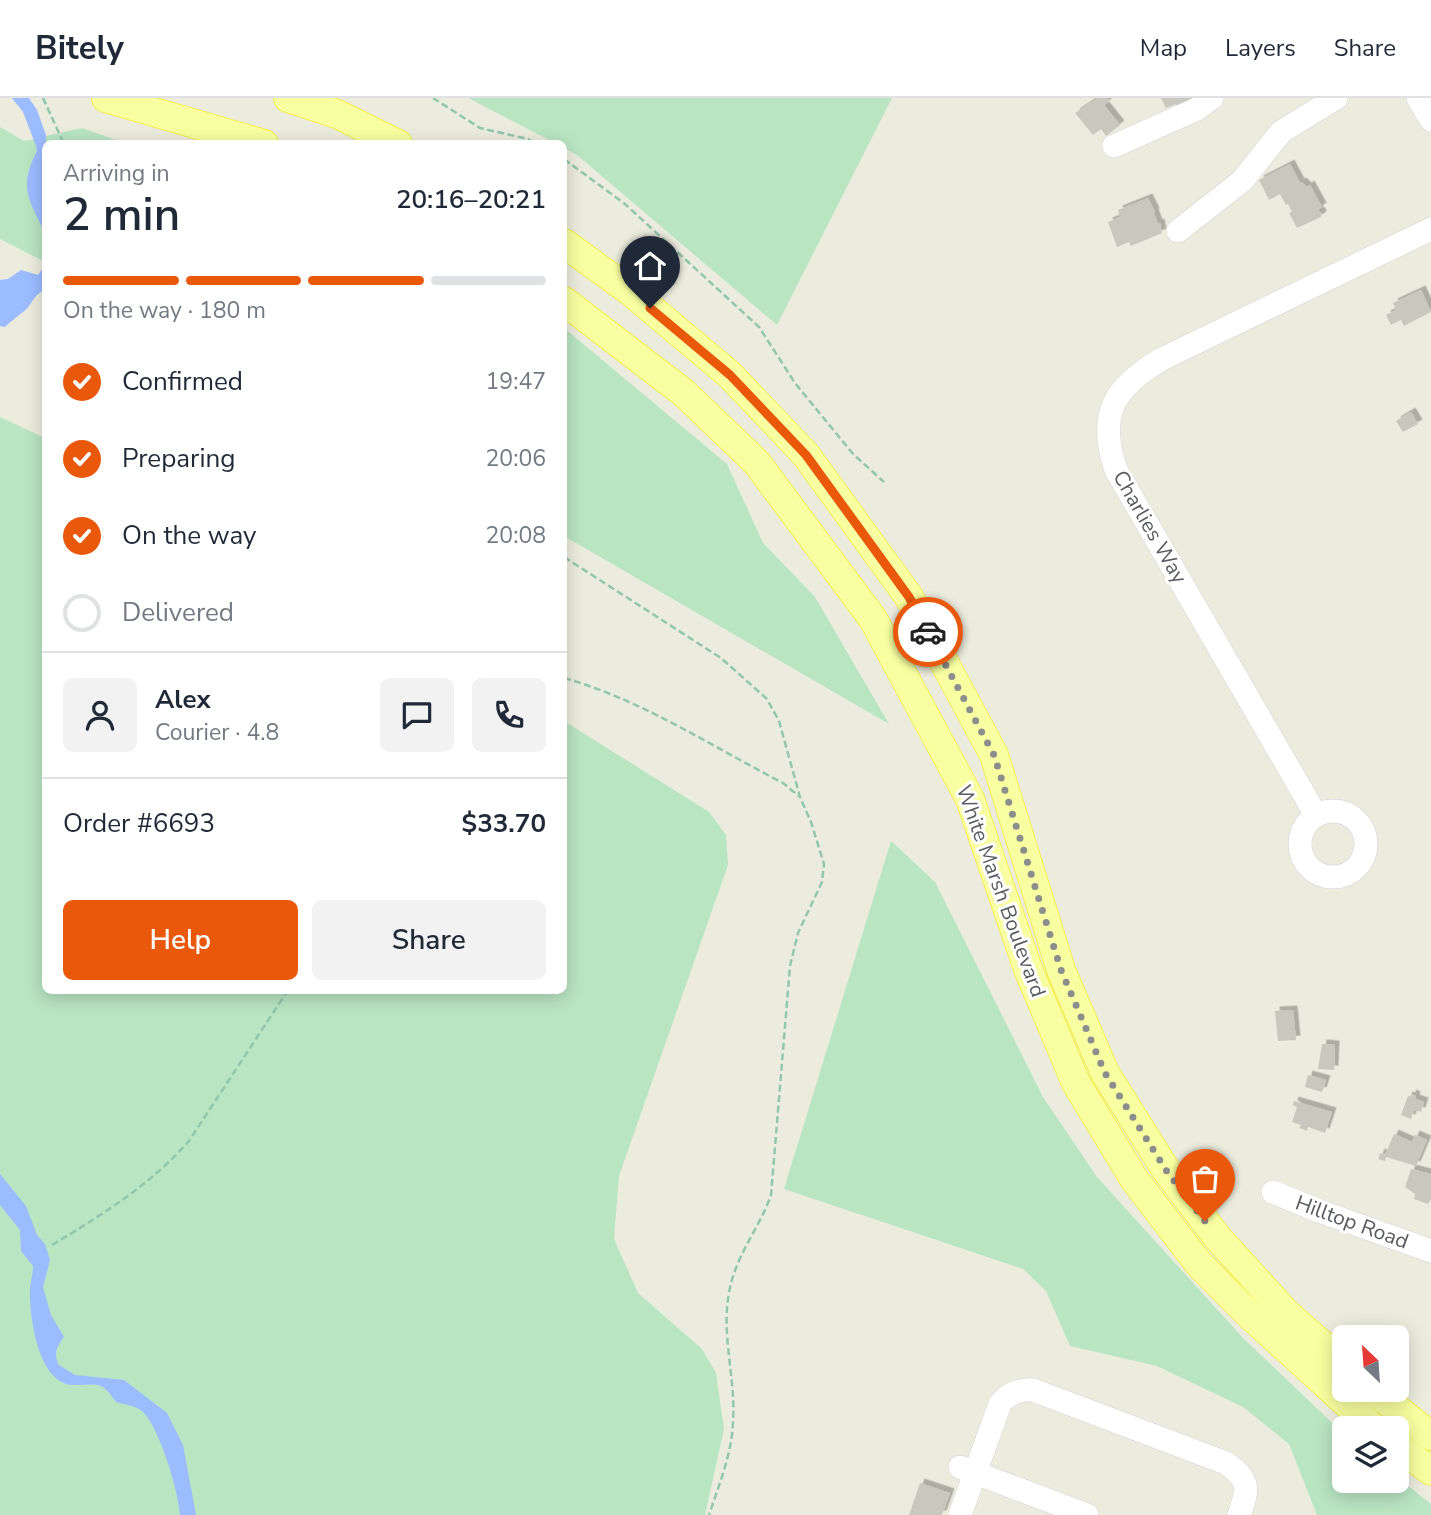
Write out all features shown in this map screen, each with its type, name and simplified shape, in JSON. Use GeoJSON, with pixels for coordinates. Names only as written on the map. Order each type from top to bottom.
{"type":"FeatureCollection","features":[{"type":"Feature","properties":{"kind":"main road"},"geometry":{"type":"LineString","coordinates":[[106,98],[250,140]]}},
{"type":"Feature","properties":{"kind":"main road"},"geometry":{"type":"LineString","coordinates":[[288,98],[337,114],[390,140]]}},
{"type":"Feature","properties":{"kind":"main road","name":"White Marsh Boulevard"},"geometry":{"type":"LineString","coordinates":[[567,245],[630,291],[730,375],[806,455],[909,597],[994,755],[1061,970],[1105,1073],[1166,1170],[1217,1237],[1287,1314],[1332,1353]]}},
{"type":"Feature","properties":{"kind":"main road","name":"White Marsh Boulevard"},"geometry":{"type":"LineString","coordinates":[[567,303],[684,393],[757,463],[873,619],[970,799],[1028,969],[1076,1083],[1134,1179],[1199,1264],[1254,1319],[1361,1416]]}},
{"type":"Feature","properties":{"kind":"main road"},"geometry":{"type":"LineString","coordinates":[[1388,1402],[1431,1436]]}},
{"type":"Feature","properties":{"kind":"main road"},"geometry":{"type":"LineString","coordinates":[[1409,1455],[1431,1471]]}},
{"type":"Feature","properties":{"kind":"street"},"geometry":{"type":"LineString","coordinates":[[1114,145],[1197,109],[1212,98]]}},
{"type":"Feature","properties":{"kind":"street"},"geometry":{"type":"LineString","coordinates":[[1178,231],[1242,181],[1281,132],[1336,98]]}},
{"type":"Feature","properties":{"kind":"street"},"geometry":{"type":"LineString","coordinates":[[1418,98],[1431,120]]}},
{"type":"Feature","properties":{"kind":"street","name":"Charlies Way"},"geometry":{"type":"LineString","coordinates":[[1316,815],[1116,470],[1110,452],[1108,428],[1112,408],[1121,389],[1139,373],[1162,359],[1431,229]]}},
{"type":"Feature","properties":{"kind":"street","name":"Hilltop Road"},"geometry":{"type":"LineString","coordinates":[[1273,1192],[1431,1251]]}},
{"type":"Feature","properties":{"kind":"street"},"geometry":{"type":"LineString","coordinates":[[960,1515],[968,1469],[1000,1404],[1011,1394],[1025,1389],[1226,1463],[1240,1473],[1246,1483],[1245,1499],[1239,1515]]}},
{"type":"Feature","properties":{"kind":"street"},"geometry":{"type":"LineString","coordinates":[[968,1469],[1087,1515]]}},
{"type":"Feature","properties":{"kind":"path"},"geometry":{"type":"LineString","coordinates":[[43,98],[62,140]]}},
{"type":"Feature","properties":{"kind":"path"},"geometry":{"type":"LineString","coordinates":[[433,98],[480,128],[530,140]]}},
{"type":"Feature","properties":{"kind":"path"},"geometry":{"type":"LineString","coordinates":[[567,161],[625,204],[759,327],[794,383],[853,454],[884,482]]}},
{"type":"Feature","properties":{"kind":"path"},"geometry":{"type":"LineString","coordinates":[[567,559],[710,651],[767,699],[779,721],[800,797],[824,864],[822,882],[798,933],[790,966],[771,1195],[764,1214],[745,1245],[734,1270],[728,1295],[727,1346],[733,1422],[730,1445],[709,1515]]}},
{"type":"Feature","properties":{"kind":"path"},"geometry":{"type":"LineString","coordinates":[[567,679],[594,687],[645,709],[783,783],[800,797]]}},
{"type":"Feature","properties":{"kind":"path"},"geometry":{"type":"LineString","coordinates":[[52,1245],[129,1196],[172,1160],[194,1134],[285,994]]}},
{"type":"Feature","properties":{"kind":"green space"},"geometry":{"type":"Polygon","coordinates":[[[468,98],[892,98],[777,325],[577,155],[567,150],[567,140],[549,140],[468,98]]]}},
{"type":"Feature","properties":{"kind":"green space"},"geometry":{"type":"Polygon","coordinates":[[[0,127],[24,141],[82,128],[116,140],[42,140],[42,260],[0,239],[0,127]]]}},
{"type":"Feature","properties":{"kind":"green space"},"geometry":{"type":"Polygon","coordinates":[[[567,331],[727,464],[763,543],[815,597],[889,724],[567,538],[567,331]]]}},
{"type":"Feature","properties":{"kind":"green space"},"geometry":{"type":"Polygon","coordinates":[[[0,417],[42,437],[42,994],[567,994],[567,723],[709,812],[726,835],[728,865],[619,1176],[614,1239],[638,1293],[702,1349],[716,1373],[724,1429],[705,1515],[0,1515],[0,417]]]}},
{"type":"Feature","properties":{"kind":"green space"},"geometry":{"type":"Polygon","coordinates":[[[891,841],[935,882],[1043,1097],[1097,1177],[1243,1338],[1332,1423],[1332,1493],[1409,1493],[1409,1487],[1431,1504],[1431,1515],[1317,1515],[1289,1444],[1243,1407],[1157,1366],[1070,1346],[1046,1291],[1023,1269],[784,1189],[891,841]]]}},
{"type":"Feature","properties":{"kind":"water"},"geometry":{"type":"Polygon","coordinates":[[[12,98],[29,98],[37,110],[46,135],[46,140],[42,140],[42,227],[28,194],[28,175],[37,151],[23,112],[12,98]]]}},
{"type":"Feature","properties":{"kind":"water"},"geometry":{"type":"Polygon","coordinates":[[[42,269],[42,292],[26,310],[5,327],[0,326],[0,280],[8,279],[21,270],[38,275],[42,269]]]}},
{"type":"Feature","properties":{"kind":"water"},"geometry":{"type":"Polygon","coordinates":[[[0,1174],[26,1206],[50,1260],[43,1287],[51,1315],[64,1337],[57,1350],[59,1365],[75,1375],[124,1380],[167,1413],[183,1445],[196,1515],[180,1515],[167,1460],[155,1430],[142,1411],[116,1402],[98,1385],[62,1382],[52,1374],[44,1361],[31,1315],[30,1288],[33,1266],[21,1251],[20,1230],[0,1205],[0,1174]]]}},
{"type":"Feature","properties":{"kind":"building"},"geometry":{"type":"Polygon","coordinates":[[[1098,98],[1107,98],[1110,101],[1104,105],[1120,125],[1106,136],[1101,129],[1093,135],[1075,113],[1098,98]]]}},
{"type":"Feature","properties":{"kind":"building"},"geometry":{"type":"Polygon","coordinates":[[[1161,98],[1206,98],[1180,113],[1176,104],[1166,108],[1161,98]]]}},
{"type":"Feature","properties":{"kind":"building"},"geometry":{"type":"Polygon","coordinates":[[[1290,164],[1300,183],[1307,187],[1310,185],[1322,207],[1318,210],[1322,214],[1321,217],[1297,228],[1289,213],[1292,212],[1288,204],[1286,205],[1280,194],[1269,200],[1259,180],[1290,164]]]}},
{"type":"Feature","properties":{"kind":"building"},"geometry":{"type":"Polygon","coordinates":[[[1148,198],[1162,233],[1131,246],[1129,242],[1117,247],[1108,222],[1120,217],[1118,210],[1148,198]]]}},
{"type":"Feature","properties":{"kind":"building"},"geometry":{"type":"Polygon","coordinates":[[[1421,290],[1431,312],[1404,326],[1401,320],[1391,325],[1386,315],[1396,310],[1393,303],[1421,290]]]}},
{"type":"Feature","properties":{"kind":"building"},"geometry":{"type":"Polygon","coordinates":[[[1411,412],[1418,424],[1403,432],[1396,421],[1411,412]]]}},
{"type":"Feature","properties":{"kind":"building"},"geometry":{"type":"Polygon","coordinates":[[[1293,1010],[1296,1040],[1278,1041],[1275,1011],[1293,1010]]]}},
{"type":"Feature","properties":{"kind":"building"},"geometry":{"type":"Polygon","coordinates":[[[1322,1044],[1335,1045],[1334,1070],[1318,1069],[1322,1044]]]}},
{"type":"Feature","properties":{"kind":"building"},"geometry":{"type":"Polygon","coordinates":[[[1308,1075],[1326,1080],[1322,1092],[1305,1087],[1308,1075]]]}},
{"type":"Feature","properties":{"kind":"building"},"geometry":{"type":"Polygon","coordinates":[[[1412,1094],[1416,1096],[1415,1099],[1424,1102],[1421,1112],[1414,1110],[1411,1119],[1401,1115],[1408,1096],[1411,1097],[1412,1094]]]}},
{"type":"Feature","properties":{"kind":"building"},"geometry":{"type":"Polygon","coordinates":[[[1294,1101],[1332,1112],[1325,1133],[1308,1127],[1307,1131],[1292,1122],[1297,1107],[1293,1105],[1294,1101]]]}},
{"type":"Feature","properties":{"kind":"building"},"geometry":{"type":"Polygon","coordinates":[[[1394,1134],[1412,1142],[1415,1135],[1427,1140],[1416,1166],[1386,1157],[1385,1161],[1378,1159],[1380,1153],[1385,1155],[1394,1134]]]}},
{"type":"Feature","properties":{"kind":"building"},"geometry":{"type":"Polygon","coordinates":[[[1411,1169],[1431,1174],[1431,1199],[1428,1204],[1414,1199],[1415,1194],[1405,1187],[1411,1169]]]}},
{"type":"Feature","properties":{"kind":"building"},"geometry":{"type":"Polygon","coordinates":[[[920,1483],[950,1493],[942,1515],[909,1515],[920,1483]]]}},
{"type":"Feature","properties":{"kind":"way so far"},"geometry":{"type":"LineString","coordinates":[[928,632],[994,755],[1061,970],[1105,1073],[1166,1170],[1205,1221]]}},
{"type":"Feature","properties":{"kind":"route"},"geometry":{"type":"LineString","coordinates":[[650,308],[730,375],[806,455],[909,597],[928,632]]}}]}
